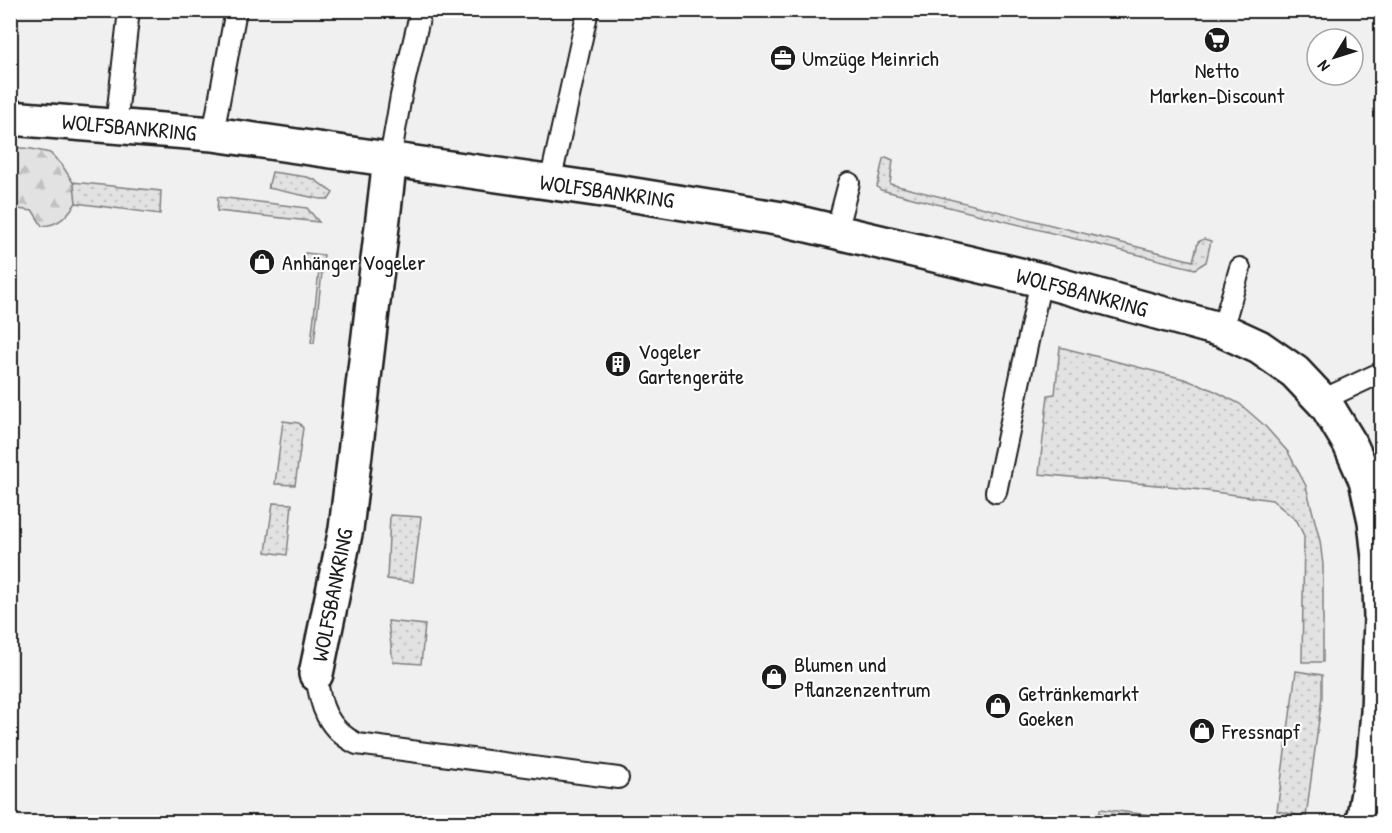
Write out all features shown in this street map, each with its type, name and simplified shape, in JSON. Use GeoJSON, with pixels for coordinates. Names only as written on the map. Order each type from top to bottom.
{"type":"FeatureCollection","features":[{"type":"Feature","properties":{"kind":"street","name":"WOLFSBANKRING"},"geometry":{"type":"LineString","coordinates":[[10,118],[213,134],[758,215],[1041,280],[1222,330],[1258,346],[1280,360],[1313,389],[1327,406],[1374,478],[1375,521],[1380,558],[1378,712],[1374,757],[1363,822]]}},
{"type":"Feature","properties":{"kind":"street","name":"WOLFSBANKRING"},"geometry":{"type":"LineString","coordinates":[[316,674],[346,529],[390,159]]}},
{"type":"Feature","properties":{"kind":"lane"},"geometry":{"type":"LineString","coordinates":[[116,126],[129,10]]}},
{"type":"Feature","properties":{"kind":"lane"},"geometry":{"type":"LineString","coordinates":[[213,134],[236,10]]}},
{"type":"Feature","properties":{"kind":"lane"},"geometry":{"type":"LineString","coordinates":[[390,159],[401,96],[421,10]]}},
{"type":"Feature","properties":{"kind":"lane"},"geometry":{"type":"LineString","coordinates":[[550,183],[588,10]]}},
{"type":"Feature","properties":{"kind":"lane"},"geometry":{"type":"LineString","coordinates":[[836,232],[849,183]]}},
{"type":"Feature","properties":{"kind":"lane"},"geometry":{"type":"LineString","coordinates":[[1222,330],[1240,268]]}},
{"type":"Feature","properties":{"kind":"lane"},"geometry":{"type":"LineString","coordinates":[[996,492],[1041,280]]}},
{"type":"Feature","properties":{"kind":"lane"},"geometry":{"type":"LineString","coordinates":[[1322,400],[1382,372]]}},
{"type":"Feature","properties":{"kind":"lane"},"geometry":{"type":"LineString","coordinates":[[316,674],[318,690],[332,727],[357,744],[618,778]]}},
{"type":"Feature","properties":{"kind":"shaded area"},"geometry":{"type":"Polygon","coordinates":[[[11,11],[1381,11],[1381,822],[11,822],[11,11]]]}},
{"type":"Feature","properties":{"kind":"green space"},"geometry":{"type":"Polygon","coordinates":[[[11,147],[50,153],[62,165],[74,184],[76,203],[62,219],[42,226],[33,211],[11,208],[11,147]]]}},
{"type":"Feature","properties":{"kind":"green space"},"geometry":{"type":"Polygon","coordinates":[[[886,157],[893,160],[890,184],[1193,261],[1198,242],[1204,239],[1211,241],[1206,262],[1195,269],[881,190],[877,187],[883,159],[886,157]]]}},
{"type":"Feature","properties":{"kind":"green space"},"geometry":{"type":"Polygon","coordinates":[[[272,172],[307,177],[333,193],[329,199],[320,199],[268,188],[272,172]]]}},
{"type":"Feature","properties":{"kind":"green space"},"geometry":{"type":"Polygon","coordinates":[[[72,182],[161,191],[160,214],[76,203],[72,182]]]}},
{"type":"Feature","properties":{"kind":"green space"},"geometry":{"type":"Polygon","coordinates":[[[218,197],[307,208],[319,222],[217,211],[218,197]]]}},
{"type":"Feature","properties":{"kind":"green space"},"geometry":{"type":"Polygon","coordinates":[[[305,253],[324,255],[314,343],[311,343],[320,262],[304,260],[305,253]]]}},
{"type":"Feature","properties":{"kind":"green space"},"geometry":{"type":"Polygon","coordinates":[[[1060,347],[1184,379],[1215,391],[1240,404],[1264,425],[1288,452],[1306,486],[1320,541],[1323,565],[1323,662],[1302,662],[1304,536],[1297,521],[1272,500],[1178,487],[1039,474],[1048,395],[1055,394],[1060,347]]]}},
{"type":"Feature","properties":{"kind":"green space"},"geometry":{"type":"Polygon","coordinates":[[[283,421],[299,423],[303,428],[295,485],[275,484],[283,421]]]}},
{"type":"Feature","properties":{"kind":"green space"},"geometry":{"type":"Polygon","coordinates":[[[273,503],[292,504],[287,555],[266,552],[273,503]]]}},
{"type":"Feature","properties":{"kind":"green space"},"geometry":{"type":"Polygon","coordinates":[[[390,515],[421,517],[413,582],[387,579],[390,515]]]}},
{"type":"Feature","properties":{"kind":"green space"},"geometry":{"type":"Polygon","coordinates":[[[388,621],[425,625],[421,664],[393,662],[388,621]]]}},
{"type":"Feature","properties":{"kind":"green space"},"geometry":{"type":"Polygon","coordinates":[[[1296,671],[1322,675],[1322,697],[1306,817],[1277,811],[1296,671]]]}},
{"type":"Feature","properties":{"kind":"green space"},"geometry":{"type":"Polygon","coordinates":[[[1100,809],[1208,822],[1105,822],[1099,820],[1100,809]]]}},
{"type":"Feature","properties":{"kind":"place","name":"Netto Marken-Discount"},"geometry":{"type":"Point","coordinates":[1217,40]}},
{"type":"Feature","properties":{"kind":"place","name":"Umzüge Meinrich"},"geometry":{"type":"Point","coordinates":[783,58]}},
{"type":"Feature","properties":{"kind":"place","name":"Anhänger Vogeler"},"geometry":{"type":"Point","coordinates":[262,262]}},
{"type":"Feature","properties":{"kind":"place","name":"Vogeler Gartengeräte"},"geometry":{"type":"Point","coordinates":[618,364]}},
{"type":"Feature","properties":{"kind":"place","name":"Blumen und Pflanzenzentrum"},"geometry":{"type":"Point","coordinates":[774,677]}},
{"type":"Feature","properties":{"kind":"place","name":"Getränkemarkt Goeken"},"geometry":{"type":"Point","coordinates":[998,706]}},
{"type":"Feature","properties":{"kind":"place","name":"Fressnapf"},"geometry":{"type":"Point","coordinates":[1202,731]}}]}
